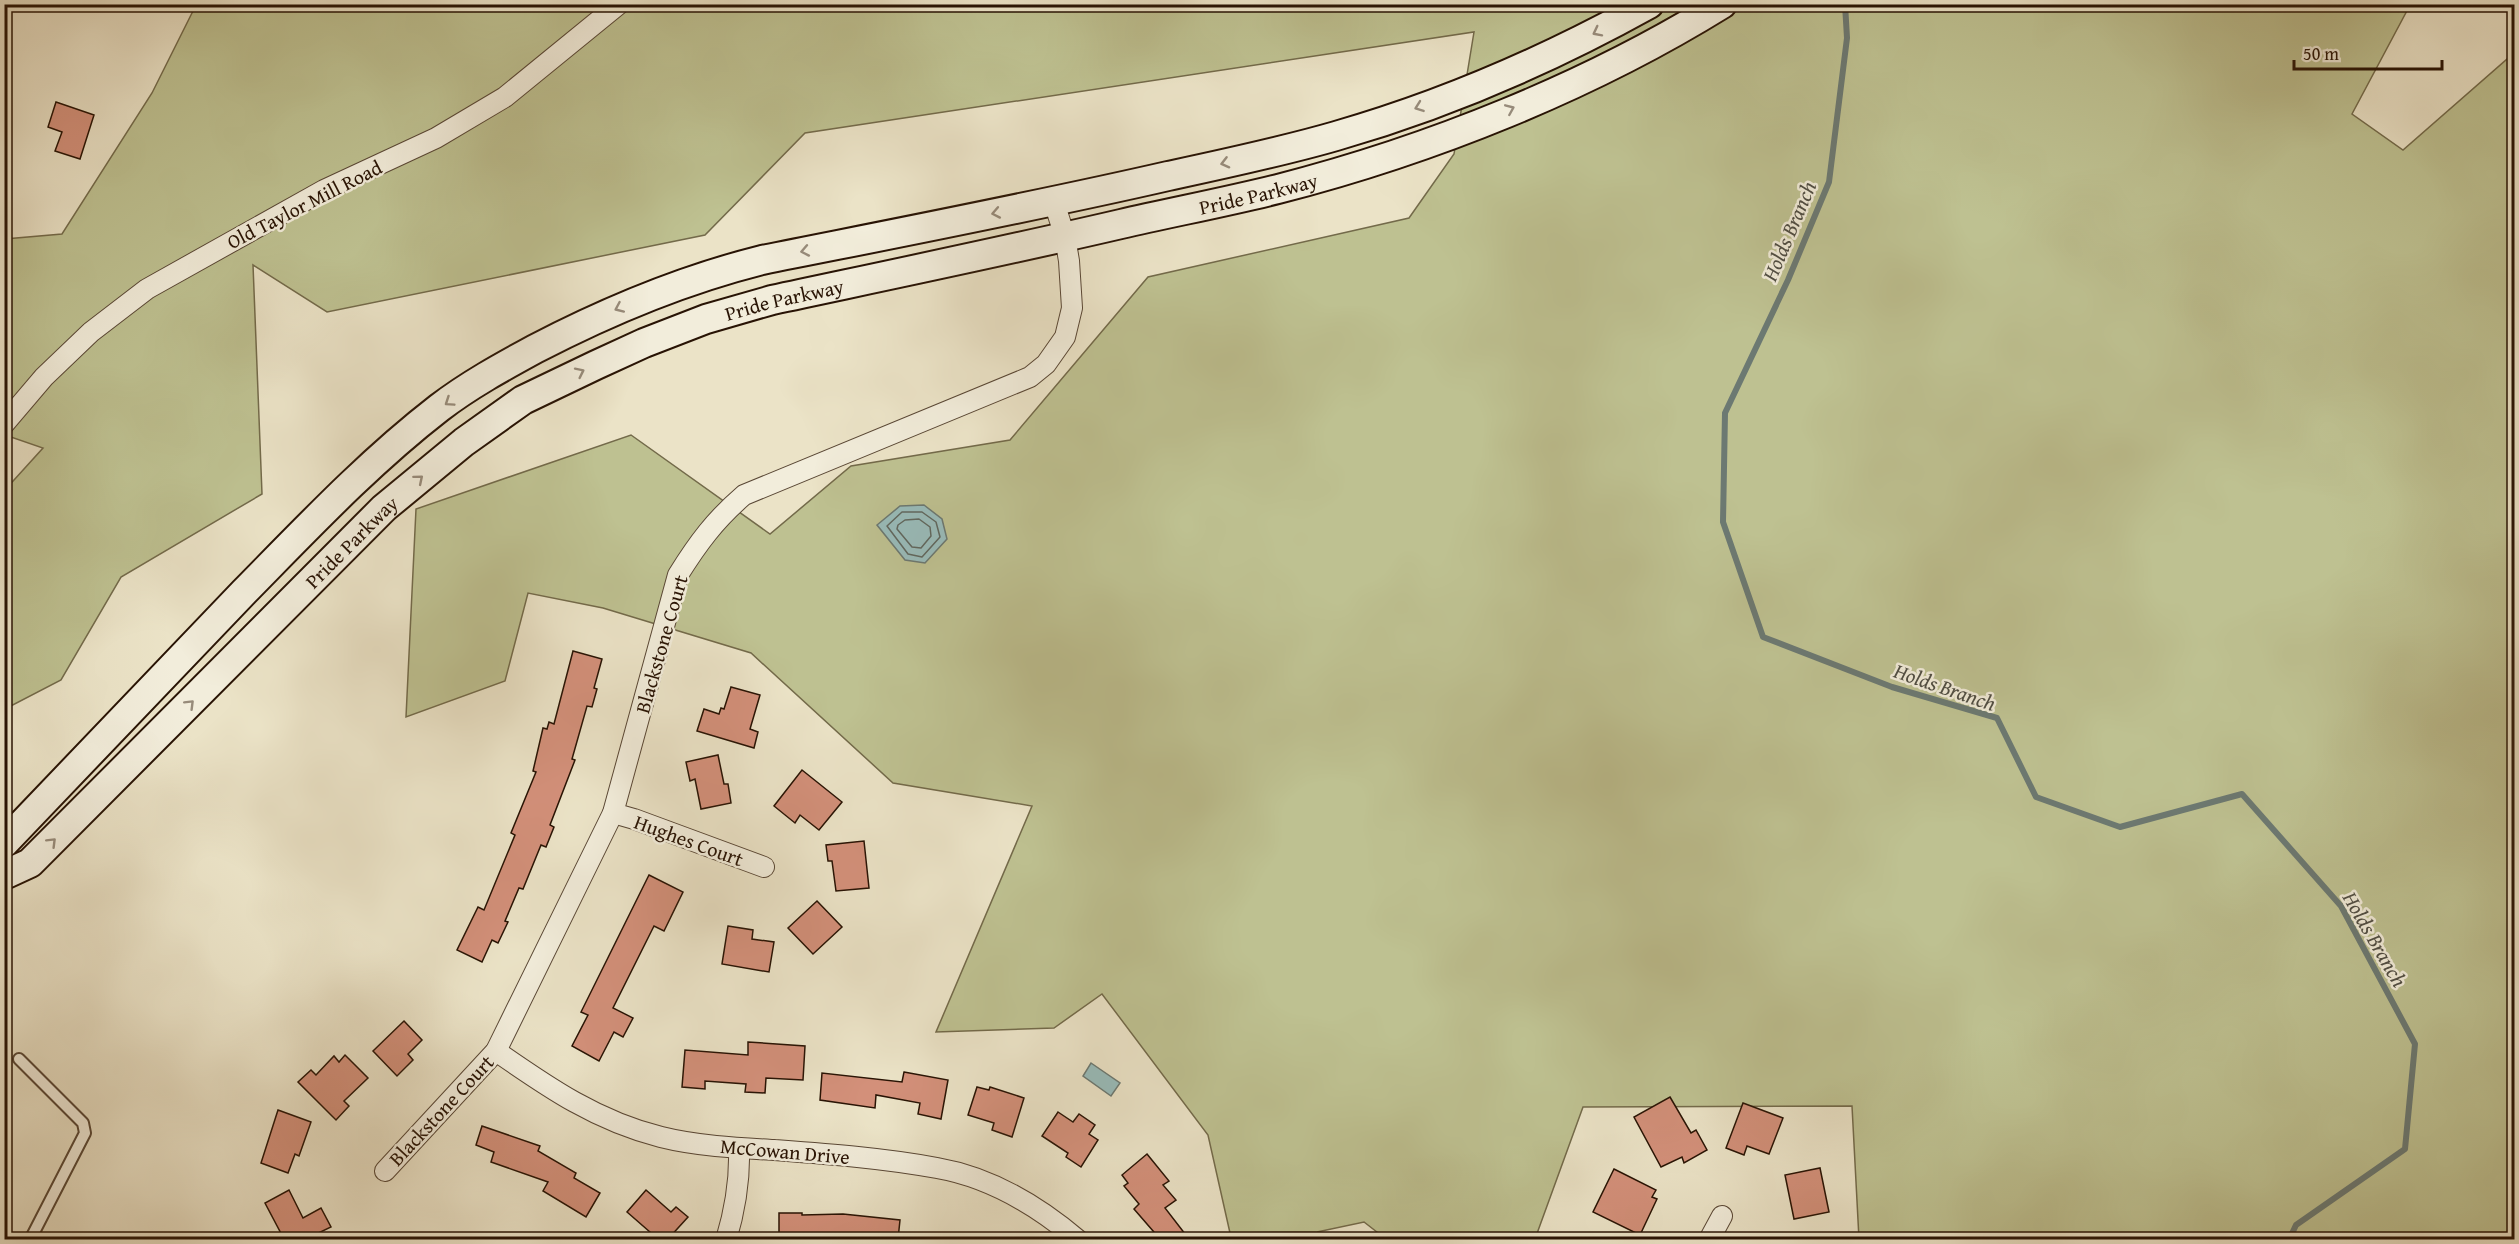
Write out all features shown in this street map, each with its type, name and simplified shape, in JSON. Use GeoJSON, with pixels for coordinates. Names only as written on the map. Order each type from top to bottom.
{"type":"FeatureCollection","features":[{"type":"Feature","properties":{"kind":"main road","name":"Pride Parkway"},"geometry":{"type":"LineString","coordinates":[[4,843],[119,721],[360,474],[441,407],[497,370],[618,308],[715,272],[762,260],[1054,202],[1335,136],[1422,107],[1530,64],[1598,32],[1649,4]]}},
{"type":"Feature","properties":{"kind":"main road","name":"Pride Parkway"},"geometry":{"type":"LineString","coordinates":[[4,875],[30,863],[384,508],[464,442],[523,400],[644,343],[706,319],[772,300],[1277,189],[1418,145],[1497,115],[1627,58],[1687,26],[1722,4]]}},
{"type":"Feature","properties":{"kind":"street","name":"Old Taylor Mill Road"},"geometry":{"type":"LineString","coordinates":[[4,424],[44,377],[91,332],[147,289],[310,197],[436,138],[505,97],[619,4]]}},
{"type":"Feature","properties":{"kind":"street","name":"Blackstone Court"},"geometry":{"type":"LineString","coordinates":[[385,1171],[496,1051],[613,813],[678,575],[699,540],[719,517],[744,495],[1030,377],[1046,364],[1065,337],[1072,308],[1065,237],[1054,202]]}},
{"type":"Feature","properties":{"kind":"street","name":"Hughes Court"},"geometry":{"type":"LineString","coordinates":[[613,813],[764,867]]}},
{"type":"Feature","properties":{"kind":"street","name":"McCowan Drive"},"geometry":{"type":"LineString","coordinates":[[496,1051],[570,1102],[614,1121],[661,1137],[740,1148],[939,1168],[981,1181],[1016,1197],[1046,1214],[1078,1239]]}},
{"type":"Feature","properties":{"kind":"street"},"geometry":{"type":"LineString","coordinates":[[726,1239],[732,1219],[740,1171],[740,1148]]}},
{"type":"Feature","properties":{"kind":"street"},"geometry":{"type":"LineString","coordinates":[[1709,1239],[1722,1216]]}},
{"type":"Feature","properties":{"kind":"lane"},"geometry":{"type":"LineString","coordinates":[[19,1059],[83,1123],[85,1133],[30,1239]]}},
{"type":"Feature","properties":{"kind":"green space"},"geometry":{"type":"Polygon","coordinates":[[[196,5],[2410,5],[2352,114],[2403,150],[2514,53],[2514,1239],[1859,1239],[1852,1106],[1583,1107],[1535,1239],[1386,1239],[1364,1222],[1317,1232],[1230,1233],[1208,1135],[1102,994],[1054,1028],[936,1032],[1032,806],[893,783],[751,653],[603,608],[528,593],[505,681],[406,717],[416,509],[631,435],[770,534],[851,466],[1010,440],[1148,277],[1409,218],[1454,154],[1474,32],[805,133],[705,235],[327,312],[253,265],[262,494],[121,577],[61,680],[5,709],[4,491],[43,448],[5,435],[5,239],[62,234],[152,93],[196,5]]]}},
{"type":"Feature","properties":{"kind":"water"},"geometry":{"type":"Polygon","coordinates":[[[924,505],[942,519],[947,539],[925,563],[905,560],[877,525],[900,506],[924,505]]]}},
{"type":"Feature","properties":{"kind":"water"},"geometry":{"type":"Polygon","coordinates":[[[1091,1063],[1120,1083],[1111,1096],[1083,1076],[1091,1063]]]}},
{"type":"Feature","properties":{"kind":"building"},"geometry":{"type":"Polygon","coordinates":[[[56,102],[94,115],[80,159],[55,151],[62,132],[48,127],[56,102]]]}},
{"type":"Feature","properties":{"kind":"building"},"geometry":{"type":"Polygon","coordinates":[[[573,651],[602,659],[594,688],[597,689],[592,707],[587,706],[572,759],[575,760],[550,825],[554,827],[546,847],[541,845],[523,889],[519,888],[505,921],[508,922],[498,943],[492,940],[482,962],[457,950],[478,907],[484,910],[515,835],[511,833],[536,772],[533,771],[543,728],[547,729],[549,722],[554,724],[573,651]]]}},
{"type":"Feature","properties":{"kind":"building"},"geometry":{"type":"Polygon","coordinates":[[[731,687],[760,695],[750,729],[758,732],[754,748],[697,731],[704,709],[719,714],[721,708],[724,709],[731,687]]]}},
{"type":"Feature","properties":{"kind":"building"},"geometry":{"type":"Polygon","coordinates":[[[718,755],[724,784],[728,784],[731,803],[701,809],[695,779],[690,781],[686,762],[718,755]]]}},
{"type":"Feature","properties":{"kind":"building"},"geometry":{"type":"Polygon","coordinates":[[[802,770],[842,802],[819,830],[800,815],[795,823],[774,806],[802,770]]]}},
{"type":"Feature","properties":{"kind":"building"},"geometry":{"type":"Polygon","coordinates":[[[864,841],[869,888],[836,891],[832,861],[828,861],[826,845],[864,841]]]}},
{"type":"Feature","properties":{"kind":"building"},"geometry":{"type":"Polygon","coordinates":[[[649,875],[683,892],[664,931],[654,926],[613,1008],[633,1018],[623,1037],[614,1032],[599,1061],[572,1046],[588,1015],[581,1012],[649,875]]]}},
{"type":"Feature","properties":{"kind":"building"},"geometry":{"type":"Polygon","coordinates":[[[817,901],[842,927],[813,954],[788,928],[817,901]]]}},
{"type":"Feature","properties":{"kind":"building"},"geometry":{"type":"Polygon","coordinates":[[[728,926],[753,930],[752,939],[774,942],[769,972],[722,964],[728,926]]]}},
{"type":"Feature","properties":{"kind":"building"},"geometry":{"type":"Polygon","coordinates":[[[404,1021],[422,1040],[408,1054],[413,1060],[397,1076],[373,1051],[404,1021]]]}},
{"type":"Feature","properties":{"kind":"building"},"geometry":{"type":"Polygon","coordinates":[[[748,1042],[805,1046],[803,1080],[766,1078],[765,1093],[745,1092],[746,1084],[705,1081],[705,1089],[682,1087],[685,1050],[748,1055],[748,1042]]]}},
{"type":"Feature","properties":{"kind":"building"},"geometry":{"type":"Polygon","coordinates":[[[345,1055],[368,1078],[344,1101],[349,1106],[336,1120],[298,1082],[311,1070],[316,1075],[334,1056],[339,1062],[345,1055]]]}},
{"type":"Feature","properties":{"kind":"building"},"geometry":{"type":"Polygon","coordinates":[[[904,1072],[948,1080],[941,1119],[918,1114],[920,1103],[876,1095],[875,1108],[820,1100],[822,1073],[902,1082],[904,1072]]]}},
{"type":"Feature","properties":{"kind":"building"},"geometry":{"type":"Polygon","coordinates":[[[977,1087],[989,1090],[990,1087],[1024,1098],[1012,1137],[992,1130],[994,1123],[968,1115],[977,1087]]]}},
{"type":"Feature","properties":{"kind":"building"},"geometry":{"type":"Polygon","coordinates":[[[1670,1097],[1691,1133],[1696,1130],[1707,1150],[1684,1163],[1682,1157],[1661,1167],[1634,1117],[1670,1097]]]}},
{"type":"Feature","properties":{"kind":"building"},"geometry":{"type":"Polygon","coordinates":[[[1743,1103],[1783,1118],[1769,1154],[1747,1146],[1744,1155],[1726,1148],[1743,1103]]]}},
{"type":"Feature","properties":{"kind":"building"},"geometry":{"type":"Polygon","coordinates":[[[278,1110],[311,1122],[299,1156],[295,1154],[288,1173],[261,1163],[278,1110]]]}},
{"type":"Feature","properties":{"kind":"building"},"geometry":{"type":"Polygon","coordinates":[[[1058,1112],[1073,1122],[1079,1114],[1095,1125],[1089,1134],[1098,1140],[1081,1167],[1066,1157],[1068,1153],[1042,1136],[1058,1112]]]}},
{"type":"Feature","properties":{"kind":"building"},"geometry":{"type":"Polygon","coordinates":[[[482,1126],[540,1146],[538,1151],[576,1173],[574,1178],[600,1193],[586,1217],[543,1191],[548,1182],[491,1162],[494,1152],[476,1145],[482,1126]]]}},
{"type":"Feature","properties":{"kind":"building"},"geometry":{"type":"Polygon","coordinates":[[[1147,1154],[1169,1181],[1163,1185],[1176,1200],[1165,1208],[1189,1239],[1160,1239],[1134,1209],[1139,1204],[1124,1186],[1128,1183],[1122,1175],[1147,1154]]]}},
{"type":"Feature","properties":{"kind":"building"},"geometry":{"type":"Polygon","coordinates":[[[1820,1168],[1829,1212],[1794,1219],[1785,1175],[1820,1168]]]}},
{"type":"Feature","properties":{"kind":"building"},"geometry":{"type":"Polygon","coordinates":[[[1614,1169],[1656,1190],[1652,1197],[1657,1199],[1640,1235],[1593,1212],[1614,1169]]]}},
{"type":"Feature","properties":{"kind":"building"},"geometry":{"type":"Polygon","coordinates":[[[289,1190],[303,1218],[321,1208],[331,1227],[306,1239],[284,1239],[265,1203],[289,1190]]]}},
{"type":"Feature","properties":{"kind":"building"},"geometry":{"type":"Polygon","coordinates":[[[646,1190],[671,1212],[676,1207],[688,1217],[668,1239],[658,1239],[627,1212],[646,1190]]]}},
{"type":"Feature","properties":{"kind":"building"},"geometry":{"type":"Polygon","coordinates":[[[779,1213],[843,1214],[900,1220],[898,1239],[779,1239],[779,1213]]]}},
{"type":"Feature","properties":{"kind":"waterway","name":"Holds Branch"},"geometry":{"type":"LineString","coordinates":[[1845,4],[1847,38],[1829,182],[1788,280],[1725,413],[1723,522],[1763,637],[1892,687],[1997,718],[2036,797],[2120,827],[2242,794],[2341,906],[2415,1044],[2405,1149],[2296,1225],[2289,1240]]}}]}
